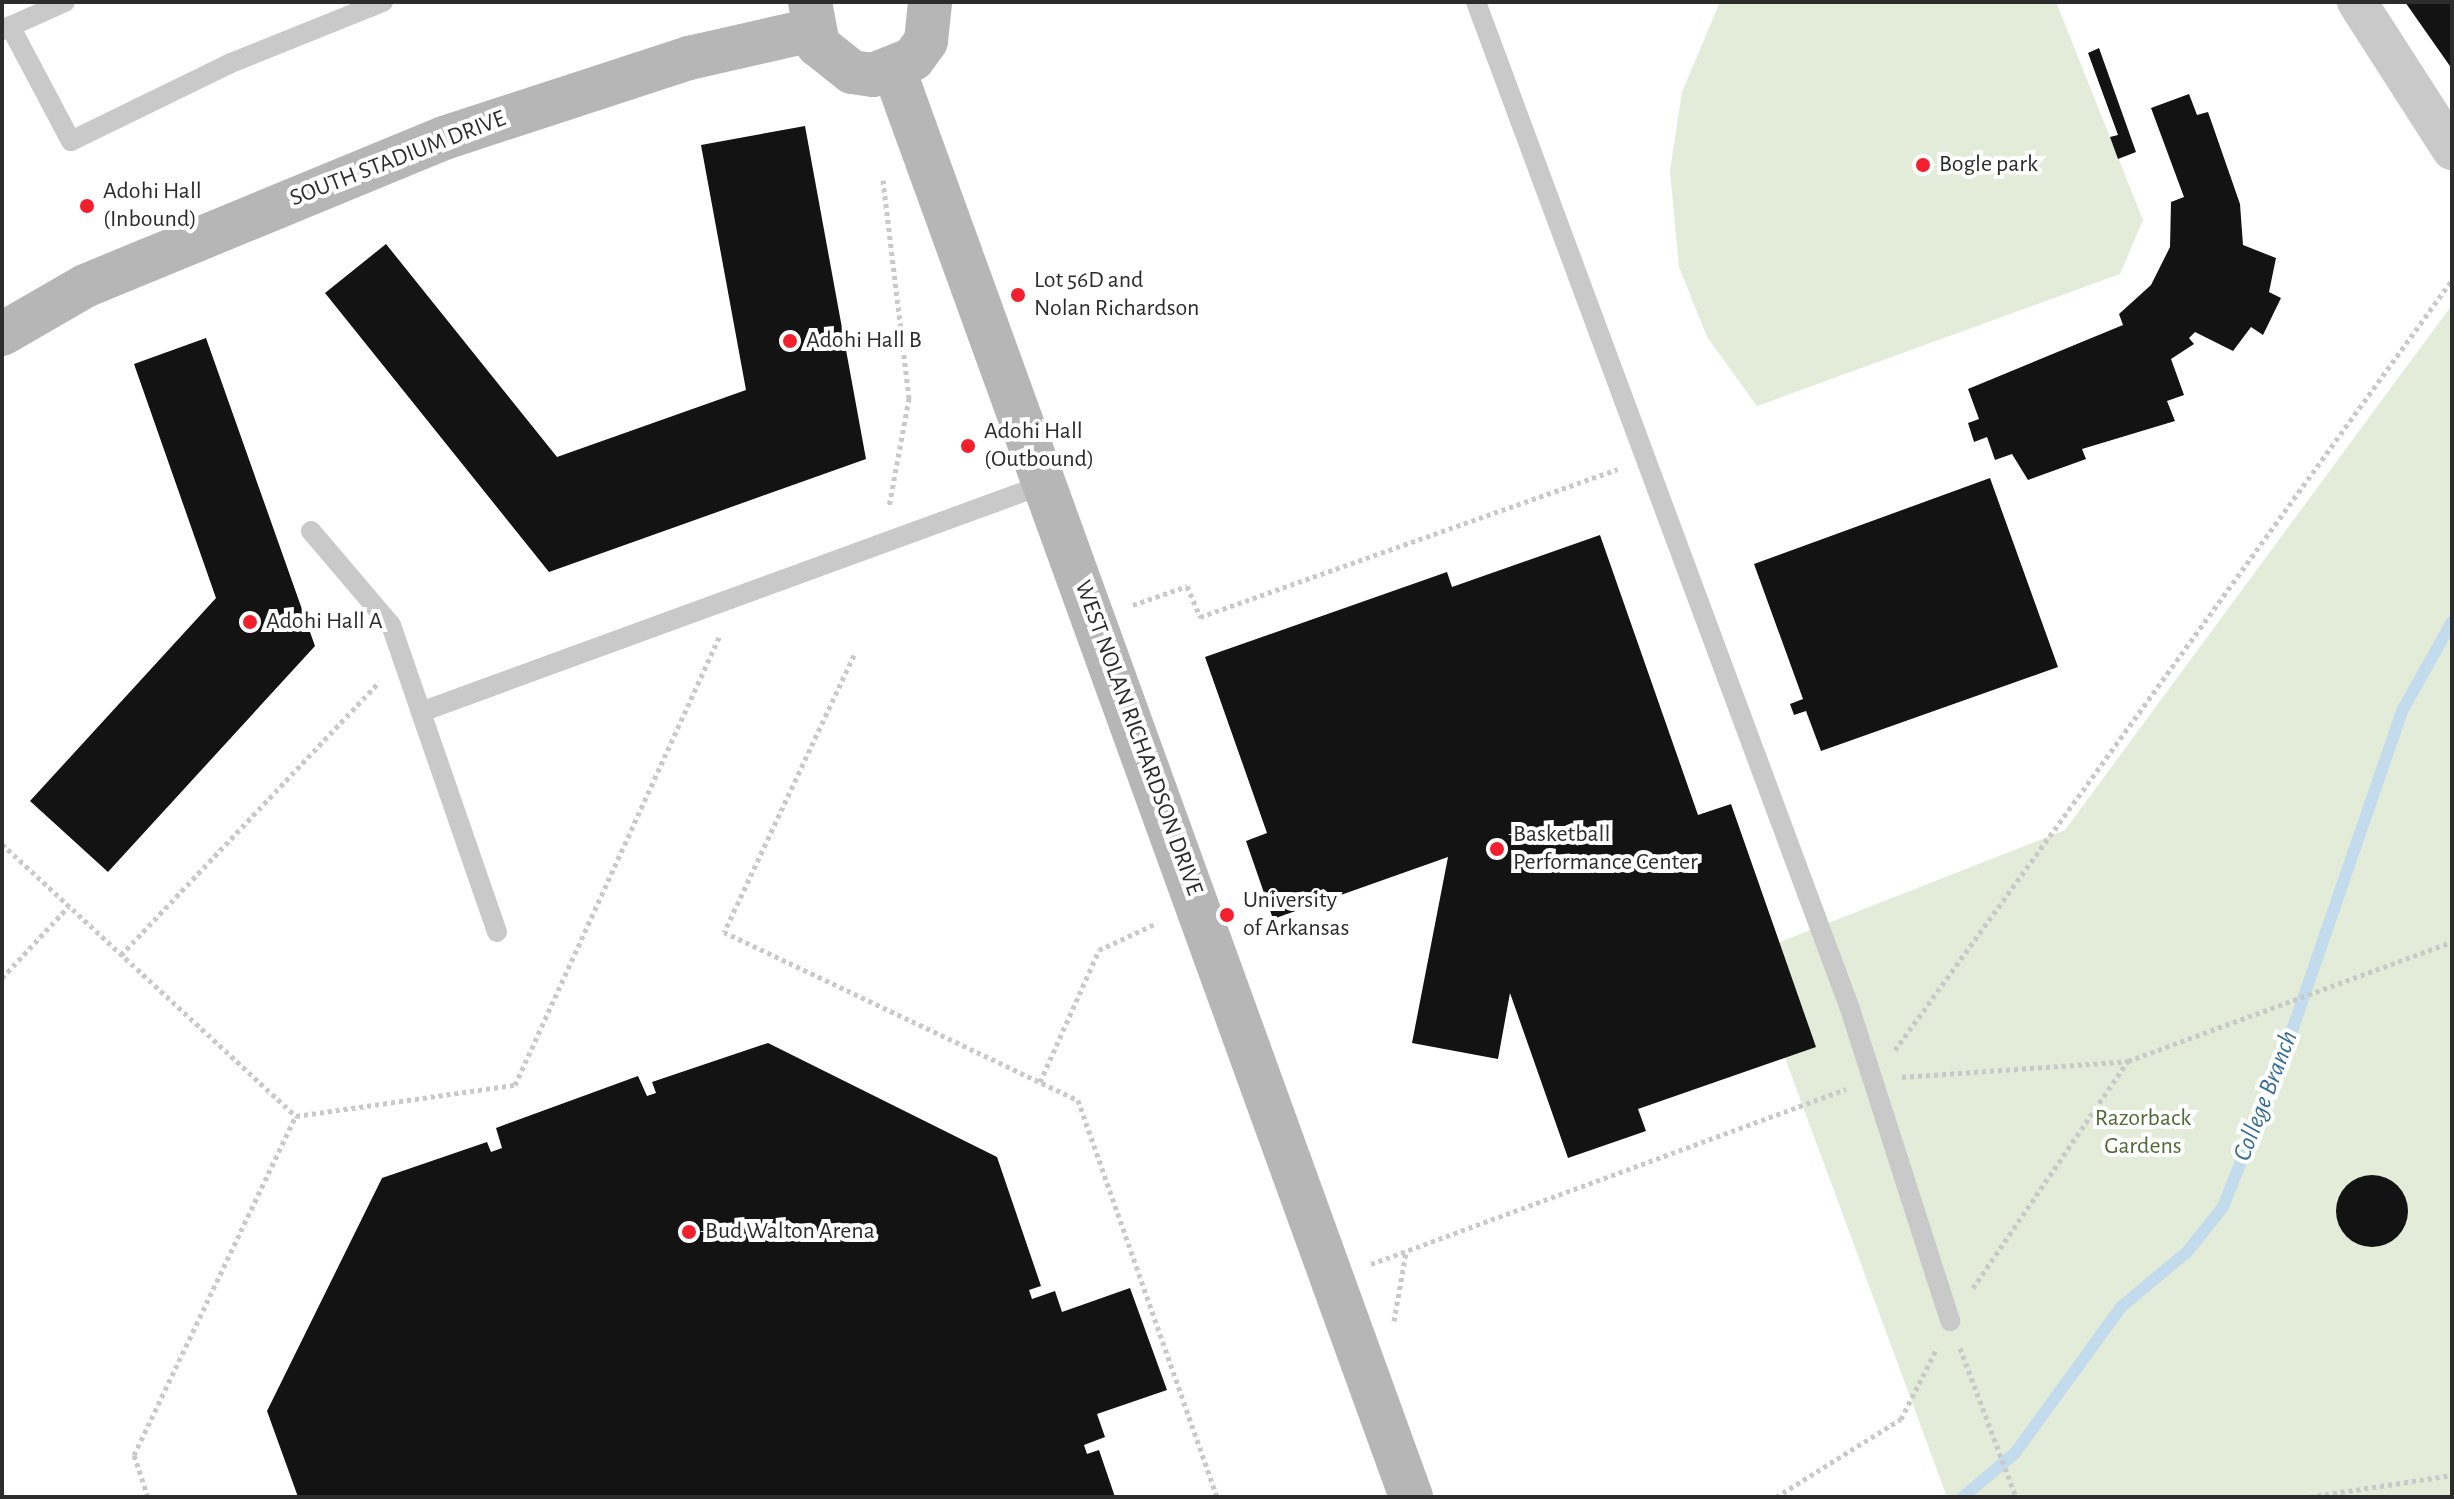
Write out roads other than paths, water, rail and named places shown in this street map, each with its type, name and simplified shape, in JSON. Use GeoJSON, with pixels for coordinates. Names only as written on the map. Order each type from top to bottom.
{"type":"FeatureCollection","features":[{"type":"Feature","properties":{"kind":"street"},"geometry":{"type":"LineString","coordinates":[[811,16],[833,61],[852,72],[894,70],[926,41],[930,2]]}},
{"type":"Feature","properties":{"kind":"street"},"geometry":{"type":"LineString","coordinates":[[2357,2],[2452,150]]}},
{"type":"Feature","properties":{"kind":"street","name":"SOUTH STADIUM DRIVE"},"geometry":{"type":"LineString","coordinates":[[2,334],[85,286],[444,138],[811,16]]}},
{"type":"Feature","properties":{"kind":"street","name":"WEST NOLAN RICHARDSON DRIVE"},"geometry":{"type":"LineString","coordinates":[[894,70],[1411,1497]]}},
{"type":"Feature","properties":{"kind":"lane"},"geometry":{"type":"LineString","coordinates":[[65,2],[6,28],[71,141],[231,63],[383,2]]}},
{"type":"Feature","properties":{"kind":"lane"},"geometry":{"type":"LineString","coordinates":[[1476,2],[1874,1079],[1950,1321]]}},
{"type":"Feature","properties":{"kind":"lane"},"geometry":{"type":"LineString","coordinates":[[421,712],[1045,484]]}},
{"type":"Feature","properties":{"kind":"lane"},"geometry":{"type":"LineString","coordinates":[[311,531],[391,625],[497,932]]}},
{"type":"Feature","properties":{"kind":"waterway","name":"College Branch"},"geometry":{"type":"LineString","coordinates":[[1963,1497],[2015,1453],[2121,1307],[2187,1252],[2223,1207],[2284,1054],[2402,711],[2452,622]]}},
{"type":"Feature","properties":{"kind":"place","name":"Bogle park"},"geometry":{"type":"Point","coordinates":[1923,165]}},
{"type":"Feature","properties":{"kind":"place","name":"Adohi Hall (Inbound)"},"geometry":{"type":"Point","coordinates":[87,206]}},
{"type":"Feature","properties":{"kind":"place","name":"Lot 56D and Nolan Richardson"},"geometry":{"type":"Point","coordinates":[1018,295]}},
{"type":"Feature","properties":{"kind":"place","name":"Adohi Hall B"},"geometry":{"type":"Point","coordinates":[790,341]}},
{"type":"Feature","properties":{"kind":"place","name":"Adohi Hall (Outbound)"},"geometry":{"type":"Point","coordinates":[968,446]}},
{"type":"Feature","properties":{"kind":"place","name":"Adohi Hall A"},"geometry":{"type":"Point","coordinates":[250,622]}},
{"type":"Feature","properties":{"kind":"place","name":"Basketball Performance Center"},"geometry":{"type":"Point","coordinates":[1497,849]}},
{"type":"Feature","properties":{"kind":"place","name":"University of Arkansas"},"geometry":{"type":"Point","coordinates":[1227,915]}},
{"type":"Feature","properties":{"kind":"place","name":"Bud Walton Arena"},"geometry":{"type":"Point","coordinates":[689,1232]}},
{"type":"Feature","properties":{"kind":"park label","name":"Razorback Gardens"},"geometry":{"type":"Point","coordinates":[2143,1133]}}]}
